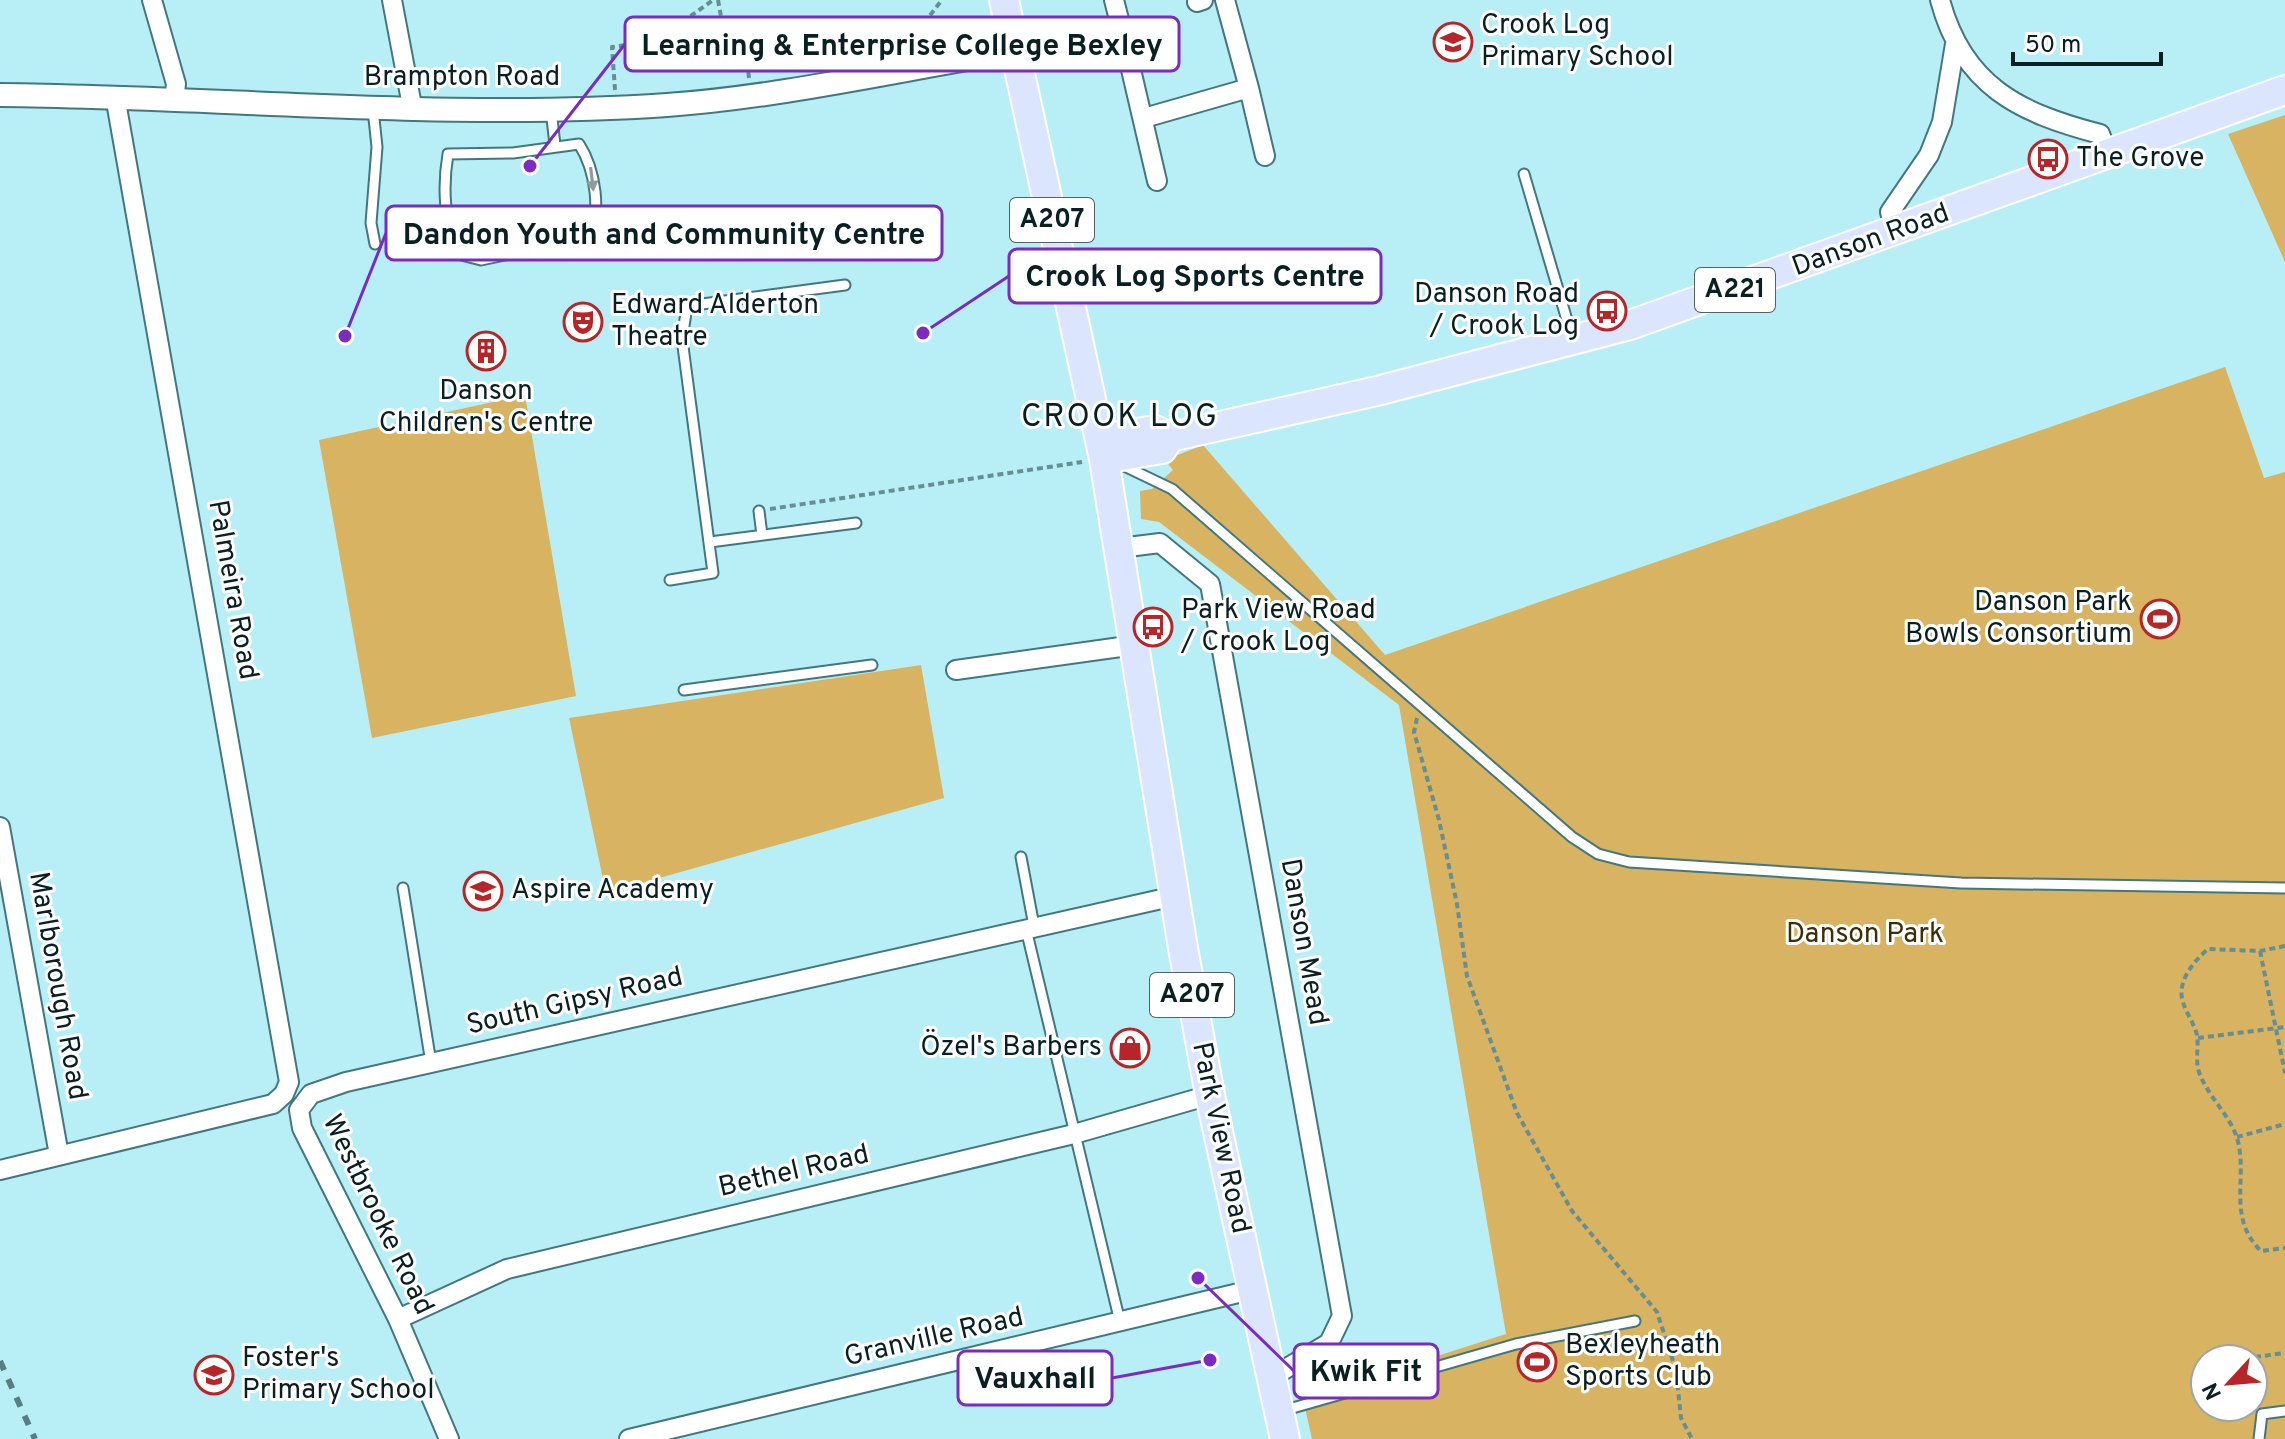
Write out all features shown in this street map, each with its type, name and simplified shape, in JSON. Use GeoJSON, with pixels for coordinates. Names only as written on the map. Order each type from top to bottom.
{"type":"FeatureCollection","features":[{"type":"Feature","properties":{"kind":"main road","name":"A207"},"geometry":{"type":"LineString","coordinates":[[1004,0],[1102,449]]}},
{"type":"Feature","properties":{"kind":"main road","name":"Danson Road"},"geometry":{"type":"LineString","coordinates":[[1102,449],[1162,449],[1170,437],[1377,391],[1688,307],[2285,90]]}},
{"type":"Feature","properties":{"kind":"main road","name":"Park View Road"},"geometry":{"type":"LineString","coordinates":[[1102,449],[1210,1095],[1282,1425]]}},
{"type":"Feature","properties":{"kind":"street"},"geometry":{"type":"LineString","coordinates":[[152,0],[176,84],[174,100]]}},
{"type":"Feature","properties":{"kind":"street"},"geometry":{"type":"LineString","coordinates":[[392,0],[413,111]]}},
{"type":"Feature","properties":{"kind":"street"},"geometry":{"type":"LineString","coordinates":[[1114,0],[1157,181]]}},
{"type":"Feature","properties":{"kind":"street"},"geometry":{"type":"LineString","coordinates":[[1225,0],[1265,156]]}},
{"type":"Feature","properties":{"kind":"street"},"geometry":{"type":"LineString","coordinates":[[1940,0],[1955,44],[2004,96],[2029,112],[2100,134],[2108,155]]}},
{"type":"Feature","properties":{"kind":"street"},"geometry":{"type":"LineString","coordinates":[[1016,53],[1122,31]]}},
{"type":"Feature","properties":{"kind":"street"},"geometry":{"type":"LineString","coordinates":[[1896,232],[1890,212],[1929,155],[1942,122],[1955,44]]}},
{"type":"Feature","properties":{"kind":"street","name":"Brampton Road"},"geometry":{"type":"LineString","coordinates":[[0,95],[115,96],[413,111],[551,110],[668,105],[1016,53]]}},
{"type":"Feature","properties":{"kind":"street"},"geometry":{"type":"LineString","coordinates":[[1144,118],[1249,88]]}},
{"type":"Feature","properties":{"kind":"street","name":"Palmeira Road"},"geometry":{"type":"LineString","coordinates":[[115,96],[289,1073],[284,1094]]}},
{"type":"Feature","properties":{"kind":"street","name":"Danson Mead"},"geometry":{"type":"LineString","coordinates":[[1120,548],[1160,543],[1210,584],[1342,1316],[1329,1343],[1270,1378]]}},
{"type":"Feature","properties":{"kind":"street"},"geometry":{"type":"LineString","coordinates":[[956,670],[1135,645]]}},
{"type":"Feature","properties":{"kind":"street","name":"Marlborough Road"},"geometry":{"type":"LineString","coordinates":[[0,827],[59,1155]]}},
{"type":"Feature","properties":{"kind":"street","name":"South Gipsy Road"},"geometry":{"type":"LineString","coordinates":[[302,1104],[319,1090],[431,1063],[1175,896]]}},
{"type":"Feature","properties":{"kind":"street"},"geometry":{"type":"LineString","coordinates":[[0,1170],[273,1104],[284,1094]]}},
{"type":"Feature","properties":{"kind":"street","name":"Bethel Road"},"geometry":{"type":"LineString","coordinates":[[398,1319],[507,1269],[1074,1134],[1210,1095]]}},
{"type":"Feature","properties":{"kind":"street","name":"Westbrooke Road"},"geometry":{"type":"LineString","coordinates":[[302,1104],[298,1118],[302,1128],[398,1319],[449,1439]]}},
{"type":"Feature","properties":{"kind":"street","name":"Granville Road"},"geometry":{"type":"LineString","coordinates":[[629,1439],[1251,1290]]}},
{"type":"Feature","properties":{"kind":"lane"},"geometry":{"type":"LineString","coordinates":[[373,109],[377,147],[371,223],[375,244]]}},
{"type":"Feature","properties":{"kind":"lane"},"geometry":{"type":"LineString","coordinates":[[551,110],[555,145]]}},
{"type":"Feature","properties":{"kind":"lane"},"geometry":{"type":"LineString","coordinates":[[534,249],[481,260],[457,254],[448,230],[443,193],[448,154],[513,153],[579,144],[592,173],[595,227],[587,240]]}},
{"type":"Feature","properties":{"kind":"lane"},"geometry":{"type":"LineString","coordinates":[[1524,174],[1573,340]]}},
{"type":"Feature","properties":{"kind":"lane"},"geometry":{"type":"LineString","coordinates":[[670,580],[713,573],[682,339],[687,306],[845,285]]}},
{"type":"Feature","properties":{"kind":"lane"},"geometry":{"type":"LineString","coordinates":[[1102,449],[1172,489],[1572,837],[1598,854],[1629,862],[1961,883],[2285,888]]}},
{"type":"Feature","properties":{"kind":"lane"},"geometry":{"type":"LineString","coordinates":[[759,511],[762,535]]}},
{"type":"Feature","properties":{"kind":"lane"},"geometry":{"type":"LineString","coordinates":[[710,542],[856,523]]}},
{"type":"Feature","properties":{"kind":"lane"},"geometry":{"type":"LineString","coordinates":[[684,690],[872,665]]}},
{"type":"Feature","properties":{"kind":"lane"},"geometry":{"type":"LineString","coordinates":[[1021,857],[1030,927],[1074,1134],[1120,1322]]}},
{"type":"Feature","properties":{"kind":"lane"},"geometry":{"type":"LineString","coordinates":[[403,888],[431,1063]]}},
{"type":"Feature","properties":{"kind":"lane"},"geometry":{"type":"LineString","coordinates":[[284,1094],[302,1104]]}},
{"type":"Feature","properties":{"kind":"lane"},"geometry":{"type":"LineString","coordinates":[[1282,1425],[1516,1344],[1635,1321]]}},
{"type":"Feature","properties":{"kind":"lane"},"geometry":{"type":"LineString","coordinates":[[2259,1439],[2262,1414],[2285,1411]]}},
{"type":"Feature","properties":{"kind":"path"},"geometry":{"type":"LineString","coordinates":[[617,106],[612,47],[656,41],[716,0],[724,33],[745,46],[750,94]]}},
{"type":"Feature","properties":{"kind":"path"},"geometry":{"type":"LineString","coordinates":[[747,61],[907,34],[920,28],[942,0]]}},
{"type":"Feature","properties":{"kind":"path"},"geometry":{"type":"LineString","coordinates":[[759,511],[1102,449]]}},
{"type":"Feature","properties":{"kind":"path"},"geometry":{"type":"LineString","coordinates":[[1419,704],[1414,732],[1439,820],[1457,904],[1467,976],[1517,1113],[1572,1211],[1657,1312],[1676,1370],[1681,1418],[1692,1439]]}},
{"type":"Feature","properties":{"kind":"path"},"geometry":{"type":"LineString","coordinates":[[2285,946],[2260,951],[2208,949],[2194,961],[2184,978],[2182,1000],[2198,1038],[2198,1070],[2236,1137],[2241,1165],[2237,1188],[2250,1240],[2261,1251],[2285,1248]]}},
{"type":"Feature","properties":{"kind":"path"},"geometry":{"type":"LineString","coordinates":[[2260,951],[2285,1073]]}},
{"type":"Feature","properties":{"kind":"path"},"geometry":{"type":"LineString","coordinates":[[2198,1038],[2285,1027]]}},
{"type":"Feature","properties":{"kind":"path"},"geometry":{"type":"LineString","coordinates":[[2236,1137],[2285,1124]]}},
{"type":"Feature","properties":{"kind":"green space"},"geometry":{"type":"Polygon","coordinates":[[[2285,115],[2285,262],[2228,134],[2285,115]]]}},
{"type":"Feature","properties":{"kind":"green space","name":"Danson Park"},"geometry":{"type":"Polygon","coordinates":[[[2225,367],[2264,478],[2285,472],[2285,1439],[1312,1439],[1303,1399],[1506,1334],[1399,705],[1159,522],[1141,519],[1140,491],[1152,489],[1173,470],[1165,460],[1203,445],[1385,655],[2225,367]]]}},
{"type":"Feature","properties":{"kind":"green space"},"geometry":{"type":"Polygon","coordinates":[[[525,395],[576,696],[372,738],[319,440],[525,395]]]}},
{"type":"Feature","properties":{"kind":"green space"},"geometry":{"type":"Polygon","coordinates":[[[921,665],[944,798],[606,893],[569,718],[921,665]]]}},
{"type":"Feature","properties":{"kind":"railway"},"geometry":{"type":"LineString","coordinates":[[0,1361],[35,1439]]}},
{"type":"Feature","properties":{"kind":"place","name":"Crook Log Primary School"},"geometry":{"type":"Point","coordinates":[1453,42]}},
{"type":"Feature","properties":{"kind":"place","name":"The Grove"},"geometry":{"type":"Point","coordinates":[2048,159]}},
{"type":"Feature","properties":{"kind":"place","name":"Learning & Enterprise College Bexley"},"geometry":{"type":"Point","coordinates":[530,166]}},
{"type":"Feature","properties":{"kind":"place","name":"Danson Road / Crook Log"},"geometry":{"type":"Point","coordinates":[1607,311]}},
{"type":"Feature","properties":{"kind":"place","name":"Edward Alderton Theatre"},"geometry":{"type":"Point","coordinates":[583,322]}},
{"type":"Feature","properties":{"kind":"place","name":"Crook Log Sports Centre"},"geometry":{"type":"Point","coordinates":[923,333]}},
{"type":"Feature","properties":{"kind":"place","name":"Dandon Youth and Community Centre"},"geometry":{"type":"Point","coordinates":[345,336]}},
{"type":"Feature","properties":{"kind":"place","name":"Danson Children's Centre"},"geometry":{"type":"Point","coordinates":[486,351]}},
{"type":"Feature","properties":{"kind":"place","name":"Danson Park Bowls Consortium"},"geometry":{"type":"Point","coordinates":[2160,619]}},
{"type":"Feature","properties":{"kind":"place","name":"Park View Road / Crook Log"},"geometry":{"type":"Point","coordinates":[1153,627]}},
{"type":"Feature","properties":{"kind":"place","name":"Aspire Academy"},"geometry":{"type":"Point","coordinates":[483,891]}},
{"type":"Feature","properties":{"kind":"place","name":"Özel's Barbers"},"geometry":{"type":"Point","coordinates":[1130,1048]}},
{"type":"Feature","properties":{"kind":"place","name":"Kwik Fit"},"geometry":{"type":"Point","coordinates":[1198,1278]}},
{"type":"Feature","properties":{"kind":"place","name":"Vauxhall"},"geometry":{"type":"Point","coordinates":[1210,1360]}},
{"type":"Feature","properties":{"kind":"place","name":"Bexleyheath Sports Club"},"geometry":{"type":"Point","coordinates":[1537,1362]}},
{"type":"Feature","properties":{"kind":"place","name":"Foster's Primary School"},"geometry":{"type":"Point","coordinates":[214,1375]}},
{"type":"Feature","properties":{"kind":"district","name":"CROOK LOG"},"geometry":{"type":"Point","coordinates":[1120,418]}}]}
